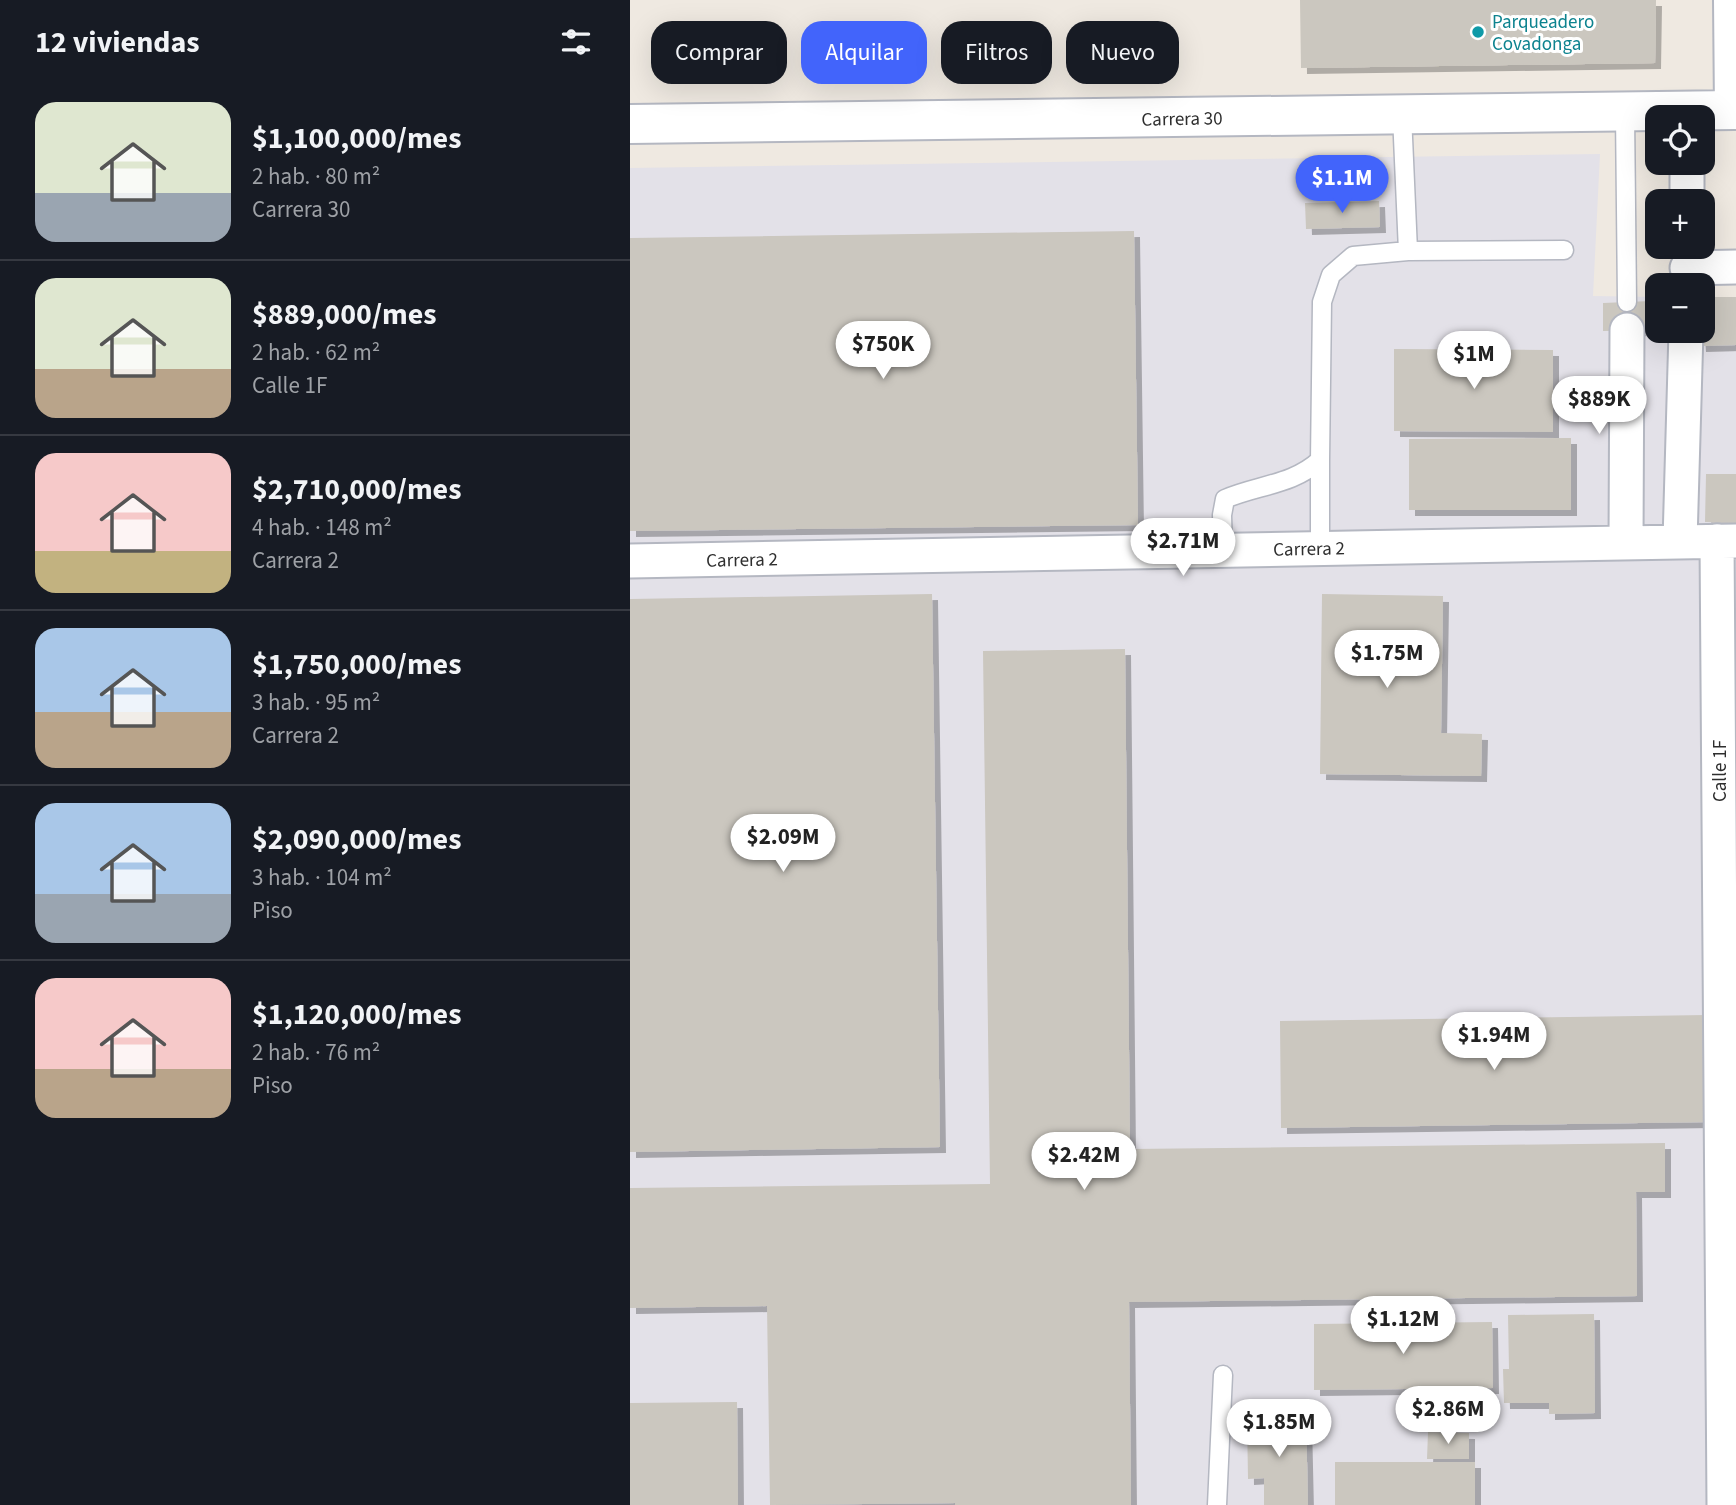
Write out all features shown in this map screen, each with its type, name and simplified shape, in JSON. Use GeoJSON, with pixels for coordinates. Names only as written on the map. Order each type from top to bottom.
{"type":"FeatureCollection","features":[{"type":"Feature","properties":{"kind":"street"},"geometry":{"type":"LineString","coordinates":[[1732,0],[1735,110]]}},
{"type":"Feature","properties":{"kind":"street","name":"Carrera 30"},"geometry":{"type":"LineString","coordinates":[[1715,112],[1735,110]]}},
{"type":"Feature","properties":{"kind":"street","name":"Carrera 30"},"geometry":{"type":"LineString","coordinates":[[630,124],[1645,113]]}},
{"type":"Feature","properties":{"kind":"street"},"geometry":{"type":"LineString","coordinates":[[1687,267],[1736,267]]}},
{"type":"Feature","properties":{"kind":"street"},"geometry":{"type":"LineString","coordinates":[[1626,316],[1626,542]]}},
{"type":"Feature","properties":{"kind":"street"},"geometry":{"type":"LineString","coordinates":[[1680,541],[1686,343]]}},
{"type":"Feature","properties":{"kind":"street","name":"Carrera 2"},"geometry":{"type":"LineString","coordinates":[[630,562],[1726,541]]}},
{"type":"Feature","properties":{"kind":"street","name":"Calle 1F"},"geometry":{"type":"LineString","coordinates":[[1724,1505],[1729,1207],[1726,541]]}},
{"type":"Feature","properties":{"kind":"lane"},"geometry":{"type":"LineString","coordinates":[[1625,113],[1626,316]]}},
{"type":"Feature","properties":{"kind":"lane"},"geometry":{"type":"LineString","coordinates":[[1402,115],[1408,251]]}},
{"type":"Feature","properties":{"kind":"lane"},"geometry":{"type":"LineString","coordinates":[[1320,548],[1322,302],[1331,275],[1353,257],[1408,251],[1564,250]]}},
{"type":"Feature","properties":{"kind":"lane"},"geometry":{"type":"LineString","coordinates":[[1223,550],[1224,499],[1295,478],[1320,460]]}},
{"type":"Feature","properties":{"kind":"lane"},"geometry":{"type":"LineString","coordinates":[[1217,1505],[1223,1375]]}},
{"type":"Feature","properties":{"kind":"shaded area"},"geometry":{"type":"Polygon","coordinates":[[[1600,154],[1593,296],[1645,297],[1645,343],[1715,343],[1715,297],[1736,297],[1736,1505],[630,1505],[630,168],[1600,154]]]}},
{"type":"Feature","properties":{"kind":"building","name":"Parqueadero Covadonga"},"geometry":{"type":"Polygon","coordinates":[[[1300,0],[1656,0],[1655,63],[1301,68],[1300,0]]]}},
{"type":"Feature","properties":{"kind":"building"},"geometry":{"type":"Polygon","coordinates":[[[1379,201],[1380,227],[1306,229],[1305,203],[1379,201]]]}},
{"type":"Feature","properties":{"kind":"building"},"geometry":{"type":"Polygon","coordinates":[[[1134,231],[1138,525],[630,531],[630,238],[1134,231]]]}},
{"type":"Feature","properties":{"kind":"building"},"geometry":{"type":"Polygon","coordinates":[[[1715,297],[1736,297],[1736,345],[1700,346],[1700,343],[1715,343],[1715,297]]]}},
{"type":"Feature","properties":{"kind":"building"},"geometry":{"type":"Polygon","coordinates":[[[1645,301],[1645,330],[1603,331],[1603,303],[1645,301]]]}},
{"type":"Feature","properties":{"kind":"building"},"geometry":{"type":"Polygon","coordinates":[[[1394,349],[1553,350],[1553,432],[1394,431],[1394,349]]]}},
{"type":"Feature","properties":{"kind":"building"},"geometry":{"type":"Polygon","coordinates":[[[1571,438],[1571,510],[1409,510],[1409,439],[1571,438]]]}},
{"type":"Feature","properties":{"kind":"building"},"geometry":{"type":"Polygon","coordinates":[[[1706,474],[1736,474],[1736,523],[1705,522],[1706,474]]]}},
{"type":"Feature","properties":{"kind":"building"},"geometry":{"type":"Polygon","coordinates":[[[932,594],[940,1147],[630,1152],[630,599],[932,594]]]}},
{"type":"Feature","properties":{"kind":"building"},"geometry":{"type":"Polygon","coordinates":[[[1322,594],[1443,596],[1441,733],[1482,734],[1481,776],[1320,774],[1322,594]]]}},
{"type":"Feature","properties":{"kind":"building"},"geometry":{"type":"Polygon","coordinates":[[[1125,649],[1130,1149],[1665,1143],[1665,1192],[1636,1192],[1637,1296],[1129,1302],[1131,1505],[770,1505],[767,1306],[630,1308],[630,1188],[990,1184],[983,651],[1125,649]]]}},
{"type":"Feature","properties":{"kind":"building"},"geometry":{"type":"Polygon","coordinates":[[[1707,1015],[1708,1122],[1281,1128],[1280,1021],[1707,1015]]]}},
{"type":"Feature","properties":{"kind":"building"},"geometry":{"type":"Polygon","coordinates":[[[1594,1314],[1595,1413],[1549,1414],[1549,1403],[1504,1403],[1503,1369],[1509,1369],[1508,1315],[1594,1314]]]}},
{"type":"Feature","properties":{"kind":"building"},"geometry":{"type":"Polygon","coordinates":[[[1492,1322],[1493,1388],[1314,1390],[1314,1324],[1492,1322]]]}},
{"type":"Feature","properties":{"kind":"building"},"geometry":{"type":"Polygon","coordinates":[[[737,1402],[738,1505],[630,1505],[630,1403],[737,1402]]]}},
{"type":"Feature","properties":{"kind":"building"},"geometry":{"type":"Polygon","coordinates":[[[1306,1417],[1308,1505],[1264,1505],[1264,1478],[1248,1479],[1247,1418],[1306,1417]]]}},
{"type":"Feature","properties":{"kind":"building"},"geometry":{"type":"Polygon","coordinates":[[[1428,1432],[1469,1433],[1469,1459],[1427,1459],[1428,1432]]]}},
{"type":"Feature","properties":{"kind":"building"},"geometry":{"type":"Polygon","coordinates":[[[1335,1462],[1475,1462],[1475,1505],[1335,1505],[1335,1462]]]}},
{"type":"Feature","properties":{"kind":"place","name":"Parqueadero Covadonga"},"geometry":{"type":"Point","coordinates":[1478,32]}}]}
